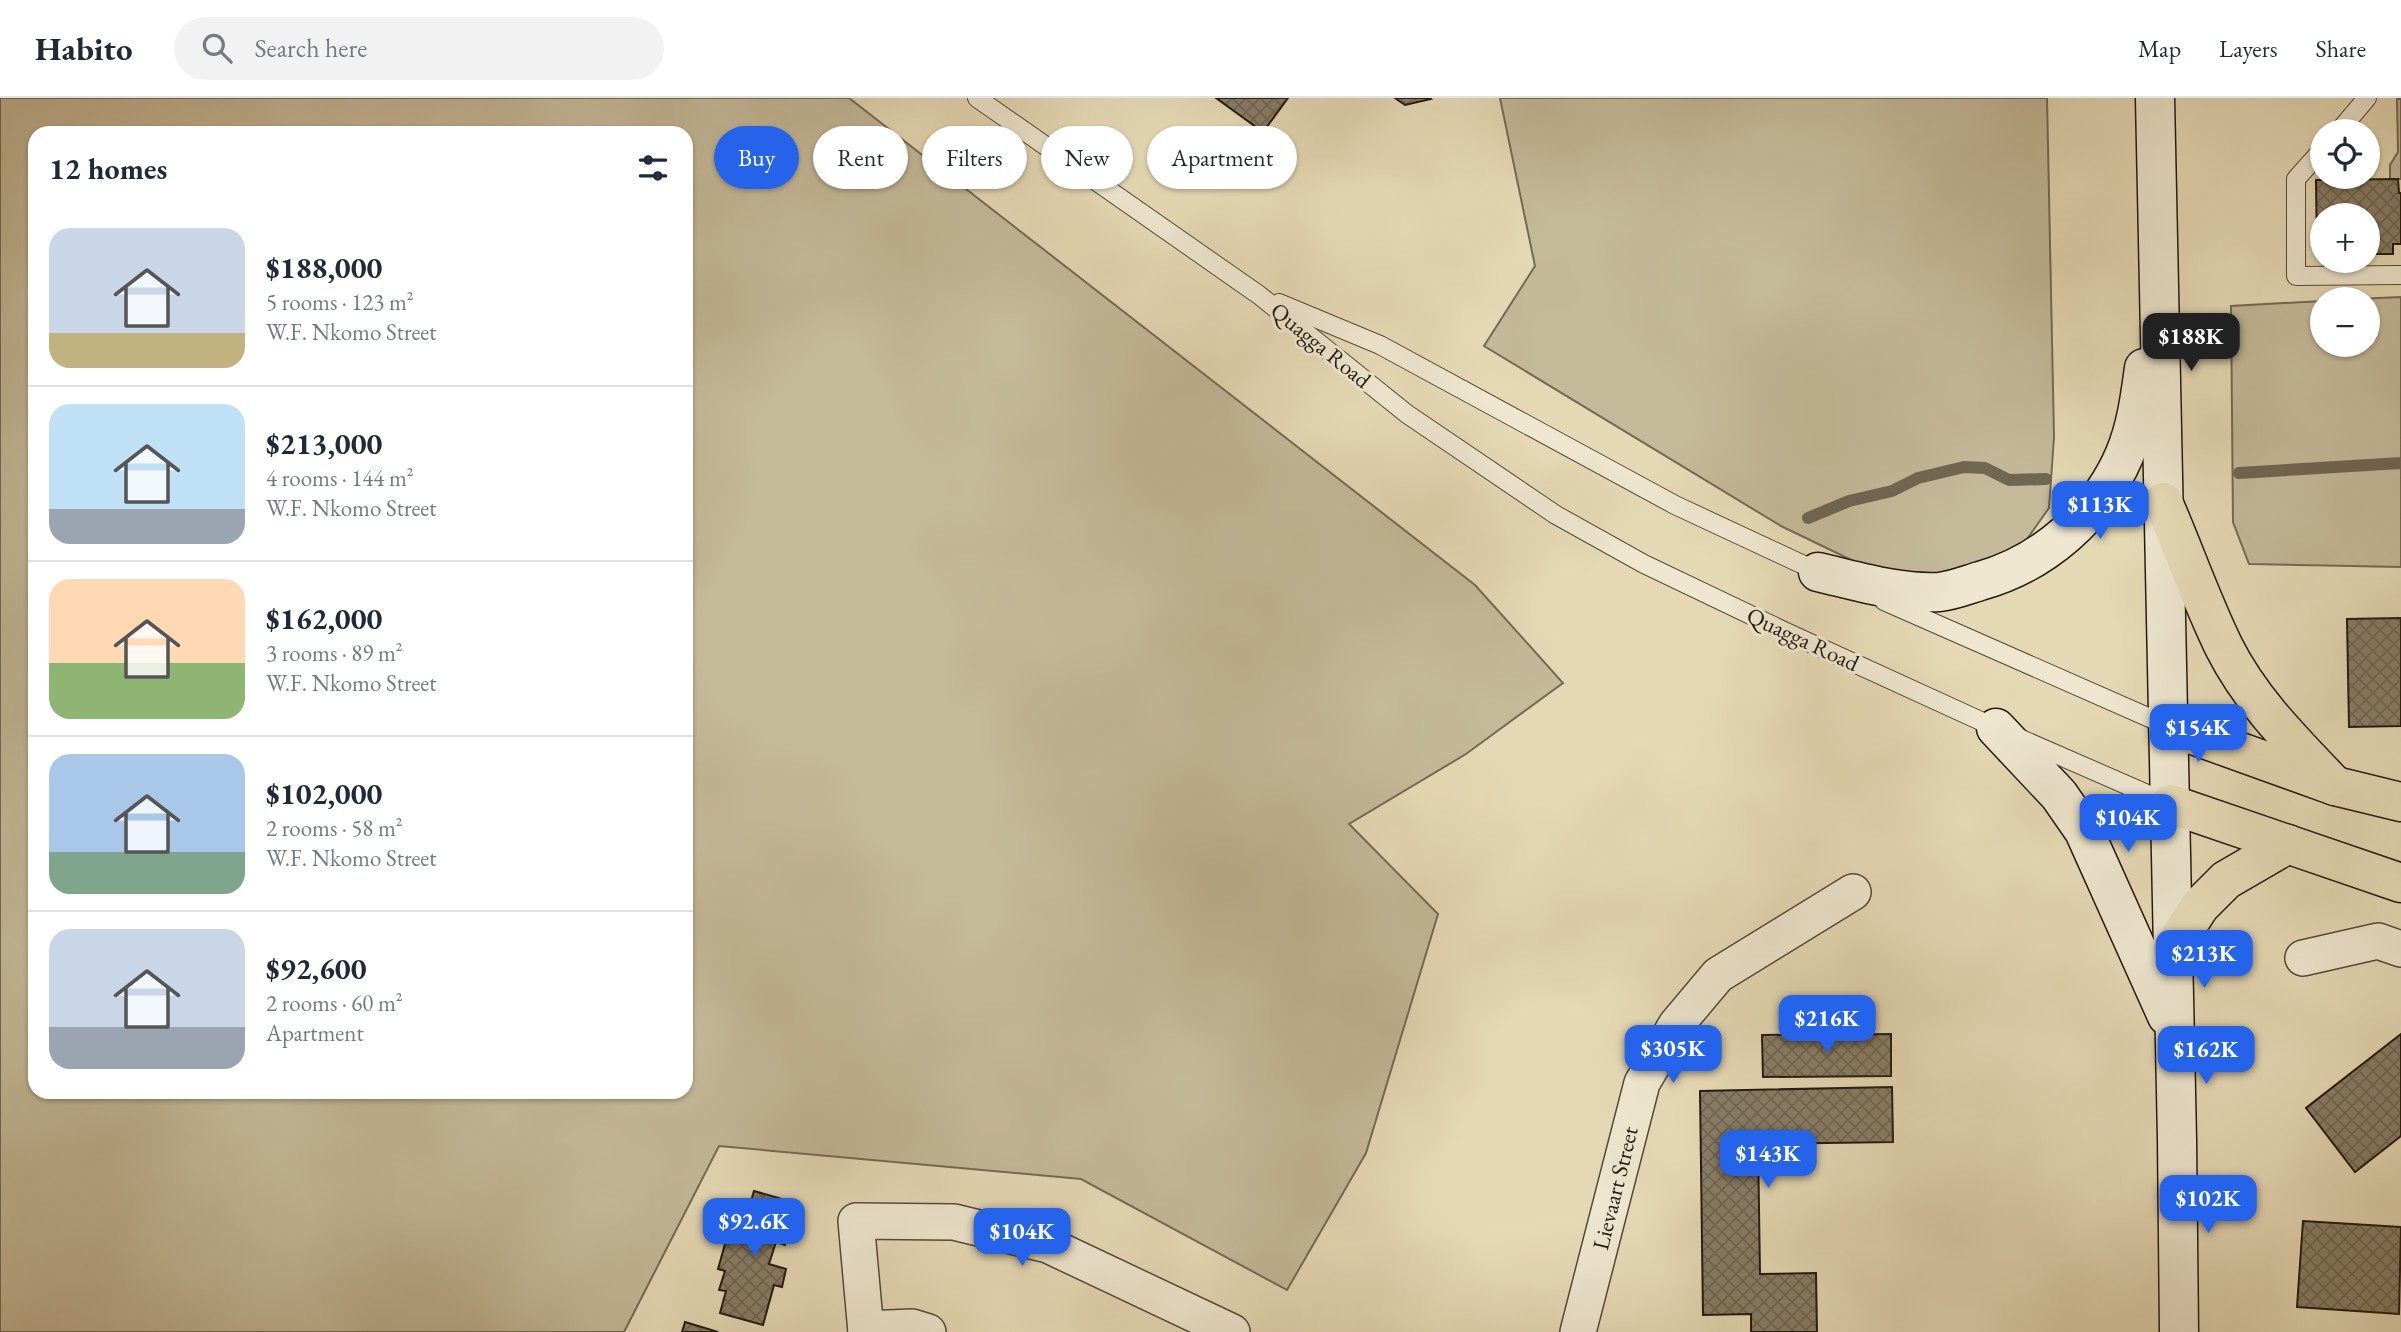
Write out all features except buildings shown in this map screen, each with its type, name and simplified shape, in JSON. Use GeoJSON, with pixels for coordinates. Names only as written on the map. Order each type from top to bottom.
{"type":"FeatureCollection","features":[{"type":"Feature","properties":{"kind":"main road"},"geometry":{"type":"LineString","coordinates":[[2155,98],[2179,1332]]}},
{"type":"Feature","properties":{"kind":"main road"},"geometry":{"type":"LineString","coordinates":[[1818,572],[1892,589],[1940,592],[1994,578],[2032,561],[2067,533],[2101,498],[2128,445],[2138,411],[2159,245]]}},
{"type":"Feature","properties":{"kind":"main road"},"geometry":{"type":"LineString","coordinates":[[2163,502],[2225,648],[2256,697],[2282,731],[2335,786]]}},
{"type":"Feature","properties":{"kind":"main road","name":"Quagga Road"},"geometry":{"type":"LineString","coordinates":[[2168,726],[2335,786],[2401,803]]}},
{"type":"Feature","properties":{"kind":"main road"},"geometry":{"type":"LineString","coordinates":[[1996,728],[2059,795],[2084,831],[2175,1034]]}},
{"type":"Feature","properties":{"kind":"main road","name":"Quagga Road"},"geometry":{"type":"LineString","coordinates":[[2170,804],[2401,883]]}},
{"type":"Feature","properties":{"kind":"main road"},"geometry":{"type":"LineString","coordinates":[[2173,948],[2200,906],[2226,880],[2288,844]]}},
{"type":"Feature","properties":{"kind":"street","name":"Lievaart Street"},"geometry":{"type":"LineString","coordinates":[[1577,1332],[1642,1083],[1675,1025],[1718,975],[1853,892]]}},
{"type":"Feature","properties":{"kind":"street"},"geometry":{"type":"LineString","coordinates":[[2303,958],[2378,941],[2401,949]]}},
{"type":"Feature","properties":{"kind":"street"},"geometry":{"type":"LineString","coordinates":[[928,1332],[912,1327],[866,1330],[856,1221],[954,1222],[1048,1245],[1232,1332]]}},
{"type":"Feature","properties":{"kind":"lane","name":"Quagga Road"},"geometry":{"type":"LineString","coordinates":[[977,98],[1259,295],[1407,414],[1556,515],[1644,564],[1996,728],[2170,804]]}},
{"type":"Feature","properties":{"kind":"lane"},"geometry":{"type":"LineString","coordinates":[[2350,119],[2367,98]]}},
{"type":"Feature","properties":{"kind":"lane"},"geometry":{"type":"LineString","coordinates":[[2310,163],[2296,179],[2297,276],[2401,275]]}},
{"type":"Feature","properties":{"kind":"lane","name":"Quagga Road"},"geometry":{"type":"LineString","coordinates":[[1259,295],[1380,345],[1675,505],[1818,572],[2168,726]]}},
{"type":"Feature","properties":{"kind":"shaded area"},"geometry":{"type":"Polygon","coordinates":[[[0,98],[849,98],[885,126],[813,126],[813,189],[908,189],[908,144],[922,155],[922,189],[966,189],[1475,585],[1563,683],[1466,754],[1349,824],[1438,914],[1366,1153],[1287,1290],[1081,1179],[719,1146],[624,1332],[0,1332],[0,98]]]}},
{"type":"Feature","properties":{"kind":"shaded area"},"geometry":{"type":"Polygon","coordinates":[[[1500,98],[2047,98],[2054,437],[2049,508],[2020,549],[1970,570],[1922,575],[1874,571],[1781,526],[1484,346],[1535,266],[1500,98]]]}},
{"type":"Feature","properties":{"kind":"shaded area"},"geometry":{"type":"Polygon","coordinates":[[[2397,99],[2401,99],[2401,179],[2390,179],[2390,165],[2398,152],[2397,99]]]}},
{"type":"Feature","properties":{"kind":"shaded area"},"geometry":{"type":"Polygon","coordinates":[[[2401,297],[2401,567],[2249,564],[2233,522],[2231,306],[2310,302],[2310,357],[2380,357],[2380,298],[2401,297]]]}},
{"type":"Feature","properties":{"kind":"waterway"},"geometry":{"type":"LineString","coordinates":[[2239,473],[2401,463]]}},
{"type":"Feature","properties":{"kind":"waterway"},"geometry":{"type":"LineString","coordinates":[[1808,518],[1849,501],[1892,491],[1918,478],[1964,467],[1985,468],[2009,480],[2046,479]]}}]}
